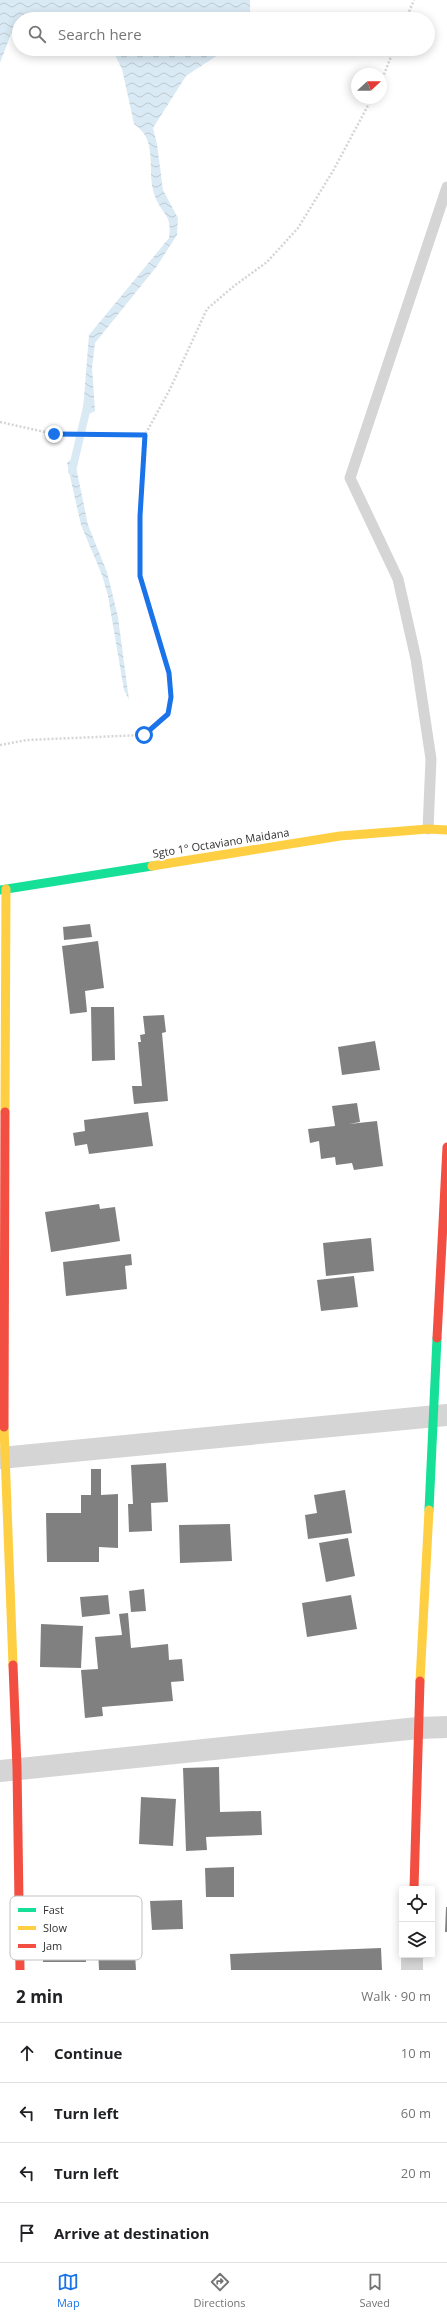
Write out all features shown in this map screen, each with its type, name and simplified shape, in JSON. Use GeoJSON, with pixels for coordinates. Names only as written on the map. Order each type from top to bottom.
{"type":"FeatureCollection","features":[{"type":"Feature","properties":{"kind":"street","name":"Sgto 1° Octaviano Maidana"},"geometry":{"type":"LineString","coordinates":[[3,890],[340,836],[428,829],[447,830]]}},
{"type":"Feature","properties":{"kind":"street"},"geometry":{"type":"LineString","coordinates":[[3,890],[2,1457],[9,1770],[16,1896]]}},
{"type":"Feature","properties":{"kind":"street"},"geometry":{"type":"LineString","coordinates":[[414,1886],[418,1728],[440,1415],[447,1147]]}},
{"type":"Feature","properties":{"kind":"street"},"geometry":{"type":"LineString","coordinates":[[2,1457],[440,1415]]}},
{"type":"Feature","properties":{"kind":"street"},"geometry":{"type":"LineString","coordinates":[[9,1770],[418,1728],[447,1727]]}},
{"type":"Feature","properties":{"kind":"street"},"geometry":{"type":"LineString","coordinates":[[412,1958],[412,1970]]}},
{"type":"Feature","properties":{"kind":"street"},"geometry":{"type":"LineString","coordinates":[[19,1960],[20,1970]]}},
{"type":"Feature","properties":{"kind":"lane"},"geometry":{"type":"LineString","coordinates":[[428,829],[431,759],[415,652],[398,579],[350,478],[447,187]]}},
{"type":"Feature","properties":{"kind":"path"},"geometry":{"type":"LineString","coordinates":[[409,12],[414,0]]}},
{"type":"Feature","properties":{"kind":"path"},"geometry":{"type":"LineString","coordinates":[[387,68],[391,56]]}},
{"type":"Feature","properties":{"kind":"path"},"geometry":{"type":"LineString","coordinates":[[0,745],[27,740],[144,735],[168,714],[171,697],[169,673],[140,576],[140,516],[145,435],[170,389],[207,309],[218,298],[267,262],[298,228],[333,171],[369,104]]}},
{"type":"Feature","properties":{"kind":"path"},"geometry":{"type":"LineString","coordinates":[[0,422],[54,434],[145,435]]}},
{"type":"Feature","properties":{"kind":"water"},"geometry":{"type":"Polygon","coordinates":[[[0,0],[250,0],[250,12],[12,12],[12,34],[0,63],[0,0]]]}},
{"type":"Feature","properties":{"kind":"water"},"geometry":{"type":"Polygon","coordinates":[[[116,56],[216,56],[186,76],[153,128],[157,144],[163,190],[178,218],[177,235],[157,266],[95,343],[92,368],[95,411],[89,414],[83,410],[89,335],[169,238],[170,230],[167,216],[156,199],[152,186],[148,142],[144,134],[134,124],[122,69],[116,56]]]}},
{"type":"Feature","properties":{"kind":"water"},"geometry":{"type":"Polygon","coordinates":[[[70,460],[75,462],[88,525],[107,572],[118,617],[129,700],[124,690],[108,596],[102,575],[81,525],[67,463],[70,460]]]}},
{"type":"Feature","properties":{"kind":"building"},"geometry":{"type":"Polygon","coordinates":[[[90,924],[92,937],[64,940],[63,927],[90,924]]]}},
{"type":"Feature","properties":{"kind":"building"},"geometry":{"type":"Polygon","coordinates":[[[98,941],[104,988],[85,991],[87,1012],[70,1014],[62,946],[98,941]]]}},
{"type":"Feature","properties":{"kind":"building"},"geometry":{"type":"Polygon","coordinates":[[[91,1007],[114,1007],[115,1060],[92,1061],[91,1007]]]}},
{"type":"Feature","properties":{"kind":"building"},"geometry":{"type":"Polygon","coordinates":[[[164,1015],[166,1032],[162,1033],[168,1101],[134,1104],[132,1086],[142,1086],[138,1042],[141,1042],[140,1035],[145,1034],[143,1016],[164,1015]]]}},
{"type":"Feature","properties":{"kind":"building"},"geometry":{"type":"Polygon","coordinates":[[[375,1041],[380,1070],[342,1075],[338,1047],[375,1041]]]}},
{"type":"Feature","properties":{"kind":"building"},"geometry":{"type":"Polygon","coordinates":[[[357,1103],[360,1122],[349,1124],[377,1121],[383,1166],[354,1170],[352,1163],[336,1165],[335,1157],[321,1159],[319,1141],[310,1143],[308,1129],[335,1126],[332,1106],[357,1103]]]}},
{"type":"Feature","properties":{"kind":"building"},"geometry":{"type":"Polygon","coordinates":[[[148,1112],[153,1146],[89,1154],[87,1144],[75,1146],[73,1133],[85,1131],[84,1120],[148,1112]]]}},
{"type":"Feature","properties":{"kind":"building"},"geometry":{"type":"Polygon","coordinates":[[[99,1204],[100,1209],[115,1207],[120,1241],[51,1252],[45,1212],[99,1204]]]}},
{"type":"Feature","properties":{"kind":"building"},"geometry":{"type":"Polygon","coordinates":[[[371,1238],[374,1271],[326,1276],[323,1243],[371,1238]]]}},
{"type":"Feature","properties":{"kind":"building"},"geometry":{"type":"Polygon","coordinates":[[[131,1254],[132,1265],[125,1266],[127,1289],[66,1296],[63,1262],[131,1254]]]}},
{"type":"Feature","properties":{"kind":"building"},"geometry":{"type":"Polygon","coordinates":[[[354,1276],[358,1307],[321,1311],[317,1280],[354,1276]]]}},
{"type":"Feature","properties":{"kind":"building"},"geometry":{"type":"Polygon","coordinates":[[[166,1463],[168,1502],[151,1503],[152,1531],[129,1532],[128,1504],[133,1504],[131,1465],[166,1463]]]}},
{"type":"Feature","properties":{"kind":"building"},"geometry":{"type":"Polygon","coordinates":[[[91,1469],[101,1469],[101,1495],[118,1494],[118,1548],[99,1547],[99,1562],[47,1562],[46,1513],[81,1513],[81,1495],[91,1495],[91,1469]]]}},
{"type":"Feature","properties":{"kind":"building"},"geometry":{"type":"Polygon","coordinates":[[[345,1490],[352,1533],[308,1539],[305,1515],[317,1513],[314,1495],[345,1490]]]}},
{"type":"Feature","properties":{"kind":"building"},"geometry":{"type":"Polygon","coordinates":[[[230,1524],[232,1561],[180,1563],[179,1525],[230,1524]]]}},
{"type":"Feature","properties":{"kind":"building"},"geometry":{"type":"Polygon","coordinates":[[[348,1538],[355,1576],[326,1582],[319,1543],[348,1538]]]}},
{"type":"Feature","properties":{"kind":"building"},"geometry":{"type":"Polygon","coordinates":[[[144,1589],[146,1611],[131,1612],[129,1591],[144,1589]]]}},
{"type":"Feature","properties":{"kind":"building"},"geometry":{"type":"Polygon","coordinates":[[[108,1595],[110,1614],[82,1617],[80,1597],[108,1595]]]}},
{"type":"Feature","properties":{"kind":"building"},"geometry":{"type":"Polygon","coordinates":[[[351,1595],[357,1629],[307,1637],[302,1603],[351,1595]]]}},
{"type":"Feature","properties":{"kind":"building"},"geometry":{"type":"Polygon","coordinates":[[[128,1613],[131,1648],[168,1644],[169,1660],[182,1659],[184,1681],[171,1682],[173,1701],[102,1707],[103,1716],[85,1718],[81,1670],[98,1669],[95,1637],[122,1635],[119,1614],[128,1613]]]}},
{"type":"Feature","properties":{"kind":"building"},"geometry":{"type":"Polygon","coordinates":[[[41,1624],[83,1626],[81,1668],[40,1667],[41,1624]]]}},
{"type":"Feature","properties":{"kind":"building"},"geometry":{"type":"Polygon","coordinates":[[[219,1767],[220,1812],[261,1811],[262,1835],[206,1837],[207,1850],[186,1851],[183,1768],[219,1767]]]}},
{"type":"Feature","properties":{"kind":"building"},"geometry":{"type":"Polygon","coordinates":[[[141,1797],[176,1799],[173,1846],[139,1844],[141,1797]]]}},
{"type":"Feature","properties":{"kind":"building"},"geometry":{"type":"Polygon","coordinates":[[[234,1867],[234,1897],[206,1897],[205,1868],[234,1867]]]}},
{"type":"Feature","properties":{"kind":"building"},"geometry":{"type":"Polygon","coordinates":[[[182,1900],[183,1929],[152,1930],[150,1901],[182,1900]]]}},
{"type":"Feature","properties":{"kind":"building"},"geometry":{"type":"Polygon","coordinates":[[[446,1907],[447,1932],[445,1932],[446,1907]]]}},
{"type":"Feature","properties":{"kind":"building"},"geometry":{"type":"Polygon","coordinates":[[[381,1948],[382,1970],[231,1970],[230,1954],[381,1948]]]}},
{"type":"Feature","properties":{"kind":"building"},"geometry":{"type":"Polygon","coordinates":[[[43,1960],[86,1960],[86,1962],[43,1962],[43,1960]]]}},
{"type":"Feature","properties":{"kind":"building"},"geometry":{"type":"Polygon","coordinates":[[[99,1960],[135,1960],[136,1970],[99,1970],[99,1960]]]}},
{"type":"Feature","properties":{"kind":"waterway"},"geometry":{"type":"LineString","coordinates":[[72,471],[88,403]]}},
{"type":"Feature","properties":{"kind":"traffic: fast"},"geometry":{"type":"LineString","coordinates":[[0,890],[152,866]]}},
{"type":"Feature","properties":{"kind":"traffic: fast"},"geometry":{"type":"LineString","coordinates":[[429,1510],[437,1338]]}},
{"type":"Feature","properties":{"kind":"traffic: slow"},"geometry":{"type":"LineString","coordinates":[[152,866],[340,836],[428,829],[447,830]]}},
{"type":"Feature","properties":{"kind":"traffic: slow"},"geometry":{"type":"LineString","coordinates":[[5,1112],[6,889]]}},
{"type":"Feature","properties":{"kind":"traffic: slow"},"geometry":{"type":"LineString","coordinates":[[4,1427],[13,1665]]}},
{"type":"Feature","properties":{"kind":"traffic: slow"},"geometry":{"type":"LineString","coordinates":[[420,1681],[429,1510]]}},
{"type":"Feature","properties":{"kind":"traffic: jam"},"geometry":{"type":"LineString","coordinates":[[4,1427],[5,1112]]}},
{"type":"Feature","properties":{"kind":"traffic: jam"},"geometry":{"type":"LineString","coordinates":[[437,1338],[447,1147]]}},
{"type":"Feature","properties":{"kind":"traffic: jam"},"geometry":{"type":"LineString","coordinates":[[13,1665],[17,1768],[19,1896]]}},
{"type":"Feature","properties":{"kind":"traffic: jam"},"geometry":{"type":"LineString","coordinates":[[414,1886],[420,1681]]}},
{"type":"Feature","properties":{"kind":"traffic: jam"},"geometry":{"type":"LineString","coordinates":[[20,1960],[20,1970]]}},
{"type":"Feature","properties":{"kind":"route"},"geometry":{"type":"LineString","coordinates":[[54,434],[145,435],[140,516],[140,576],[169,673],[171,697],[168,714],[155,727],[144,735]]}}]}
